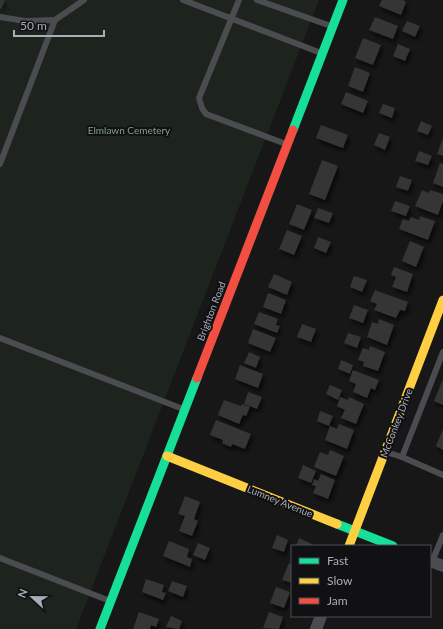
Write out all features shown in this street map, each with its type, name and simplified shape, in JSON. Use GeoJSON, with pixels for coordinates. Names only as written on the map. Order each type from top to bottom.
{"type":"FeatureCollection","features":[{"type":"Feature","properties":{"kind":"street","name":"Brighton Road"},"geometry":{"type":"LineString","coordinates":[[100,629],[343,0]]}},
{"type":"Feature","properties":{"kind":"street","name":"McConkey Drive"},"geometry":{"type":"LineString","coordinates":[[349,545],[443,300]]}},
{"type":"Feature","properties":{"kind":"street","name":"Lumney Avenue"},"geometry":{"type":"LineString","coordinates":[[167,456],[390,545]]}},
{"type":"Feature","properties":{"kind":"street"},"geometry":{"type":"LineString","coordinates":[[316,629],[322,617]]}},
{"type":"Feature","properties":{"kind":"lane"},"geometry":{"type":"LineString","coordinates":[[0,17],[25,21],[55,20],[84,0]]}},
{"type":"Feature","properties":{"kind":"lane"},"geometry":{"type":"LineString","coordinates":[[183,0],[322,53]]}},
{"type":"Feature","properties":{"kind":"lane"},"geometry":{"type":"LineString","coordinates":[[239,0],[199,98],[202,108],[206,114],[287,144]]}},
{"type":"Feature","properties":{"kind":"lane"},"geometry":{"type":"LineString","coordinates":[[257,0],[332,27]]}},
{"type":"Feature","properties":{"kind":"lane"},"geometry":{"type":"LineString","coordinates":[[0,164],[55,20]]}},
{"type":"Feature","properties":{"kind":"lane"},"geometry":{"type":"LineString","coordinates":[[0,338],[185,410]]}},
{"type":"Feature","properties":{"kind":"lane"},"geometry":{"type":"LineString","coordinates":[[402,457],[443,352]]}},
{"type":"Feature","properties":{"kind":"lane"},"geometry":{"type":"LineString","coordinates":[[385,452],[402,457],[443,475]]}},
{"type":"Feature","properties":{"kind":"lane"},"geometry":{"type":"LineString","coordinates":[[435,563],[443,535]]}},
{"type":"Feature","properties":{"kind":"lane"},"geometry":{"type":"LineString","coordinates":[[0,558],[111,601]]}},
{"type":"Feature","properties":{"kind":"green space","name":"Elmlawn Cemetery"},"geometry":{"type":"Polygon","coordinates":[[[0,0],[319,0],[76,629],[0,629],[0,0]]]}},
{"type":"Feature","properties":{"kind":"building"},"geometry":{"type":"Polygon","coordinates":[[[0,0],[5,0],[1,9],[0,8],[0,0]]]}},
{"type":"Feature","properties":{"kind":"building"},"geometry":{"type":"Polygon","coordinates":[[[382,0],[403,0],[406,2],[401,15],[379,6],[382,0]]]}},
{"type":"Feature","properties":{"kind":"building"},"geometry":{"type":"Polygon","coordinates":[[[375,17],[398,26],[393,39],[369,30],[375,17]]]}},
{"type":"Feature","properties":{"kind":"building"},"geometry":{"type":"Polygon","coordinates":[[[407,21],[420,26],[415,37],[402,31],[407,21]]]}},
{"type":"Feature","properties":{"kind":"building"},"geometry":{"type":"Polygon","coordinates":[[[363,38],[381,45],[373,65],[355,58],[363,38]]]}},
{"type":"Feature","properties":{"kind":"building"},"geometry":{"type":"Polygon","coordinates":[[[398,44],[410,49],[405,61],[393,56],[398,44]]]}},
{"type":"Feature","properties":{"kind":"building"},"geometry":{"type":"Polygon","coordinates":[[[355,67],[370,73],[363,92],[348,86],[355,67]]]}},
{"type":"Feature","properties":{"kind":"building"},"geometry":{"type":"Polygon","coordinates":[[[346,92],[368,101],[363,113],[341,104],[346,92]]]}},
{"type":"Feature","properties":{"kind":"building"},"geometry":{"type":"Polygon","coordinates":[[[383,104],[395,108],[392,118],[379,113],[383,104]]]}},
{"type":"Feature","properties":{"kind":"building"},"geometry":{"type":"Polygon","coordinates":[[[421,121],[432,126],[428,135],[417,131],[421,121]]]}},
{"type":"Feature","properties":{"kind":"building"},"geometry":{"type":"Polygon","coordinates":[[[321,125],[348,135],[343,148],[316,138],[321,125]]]}},
{"type":"Feature","properties":{"kind":"building"},"geometry":{"type":"Polygon","coordinates":[[[379,133],[390,137],[385,150],[374,145],[379,133]]]}},
{"type":"Feature","properties":{"kind":"building"},"geometry":{"type":"Polygon","coordinates":[[[443,138],[443,156],[437,154],[443,138]]]}},
{"type":"Feature","properties":{"kind":"building"},"geometry":{"type":"Polygon","coordinates":[[[419,151],[432,156],[428,165],[415,161],[419,151]]]}},
{"type":"Feature","properties":{"kind":"building"},"geometry":{"type":"Polygon","coordinates":[[[322,160],[338,166],[325,200],[309,194],[322,160]]]}},
{"type":"Feature","properties":{"kind":"building"},"geometry":{"type":"Polygon","coordinates":[[[440,163],[443,164],[443,187],[433,183],[440,163]]]}},
{"type":"Feature","properties":{"kind":"building"},"geometry":{"type":"Polygon","coordinates":[[[400,176],[412,180],[408,191],[396,187],[400,176]]]}},
{"type":"Feature","properties":{"kind":"building"},"geometry":{"type":"Polygon","coordinates":[[[422,190],[429,193],[430,190],[443,194],[443,201],[438,215],[415,206],[422,190]]]}},
{"type":"Feature","properties":{"kind":"building"},"geometry":{"type":"Polygon","coordinates":[[[395,201],[410,206],[406,216],[391,211],[395,201]]]}},
{"type":"Feature","properties":{"kind":"building"},"geometry":{"type":"Polygon","coordinates":[[[297,204],[312,210],[304,230],[289,224],[297,204]]]}},
{"type":"Feature","properties":{"kind":"building"},"geometry":{"type":"Polygon","coordinates":[[[318,208],[333,213],[329,223],[314,218],[318,208]]]}},
{"type":"Feature","properties":{"kind":"building"},"geometry":{"type":"Polygon","coordinates":[[[420,216],[435,221],[428,240],[399,229],[403,219],[409,221],[411,217],[419,220],[420,216]]]}},
{"type":"Feature","properties":{"kind":"building"},"geometry":{"type":"Polygon","coordinates":[[[287,230],[302,236],[294,255],[279,249],[287,230]]]}},
{"type":"Feature","properties":{"kind":"building"},"geometry":{"type":"Polygon","coordinates":[[[318,237],[331,242],[326,253],[314,248],[318,237]]]}},
{"type":"Feature","properties":{"kind":"building"},"geometry":{"type":"Polygon","coordinates":[[[410,241],[424,247],[416,267],[402,261],[410,241]]]}},
{"type":"Feature","properties":{"kind":"building"},"geometry":{"type":"Polygon","coordinates":[[[394,267],[413,274],[407,292],[392,287],[396,277],[391,275],[394,267]]]}},
{"type":"Feature","properties":{"kind":"building"},"geometry":{"type":"Polygon","coordinates":[[[274,274],[292,282],[287,295],[268,287],[274,274]]]}},
{"type":"Feature","properties":{"kind":"building"},"geometry":{"type":"Polygon","coordinates":[[[354,276],[367,280],[362,292],[350,287],[354,276]]]}},
{"type":"Feature","properties":{"kind":"building"},"geometry":{"type":"Polygon","coordinates":[[[375,290],[408,302],[405,311],[400,310],[396,318],[374,310],[377,304],[370,301],[375,290]]]}},
{"type":"Feature","properties":{"kind":"building"},"geometry":{"type":"Polygon","coordinates":[[[268,293],[286,300],[281,314],[263,307],[268,293]]]}},
{"type":"Feature","properties":{"kind":"building"},"geometry":{"type":"Polygon","coordinates":[[[354,305],[368,310],[363,323],[349,318],[354,305]]]}},
{"type":"Feature","properties":{"kind":"building"},"geometry":{"type":"Polygon","coordinates":[[[259,312],[278,319],[276,325],[280,326],[277,333],[254,324],[259,312]]]}},
{"type":"Feature","properties":{"kind":"building"},"geometry":{"type":"Polygon","coordinates":[[[379,319],[394,325],[387,345],[367,337],[372,322],[378,324],[379,319]]]}},
{"type":"Feature","properties":{"kind":"building"},"geometry":{"type":"Polygon","coordinates":[[[302,324],[316,329],[311,342],[297,337],[302,324]]]}},
{"type":"Feature","properties":{"kind":"building"},"geometry":{"type":"Polygon","coordinates":[[[253,329],[276,338],[270,352],[248,343],[253,329]]]}},
{"type":"Feature","properties":{"kind":"building"},"geometry":{"type":"Polygon","coordinates":[[[348,333],[361,337],[357,348],[344,343],[348,333]]]}},
{"type":"Feature","properties":{"kind":"building"},"geometry":{"type":"Polygon","coordinates":[[[370,346],[385,352],[378,371],[363,366],[364,362],[358,360],[363,348],[369,350],[370,346]]]}},
{"type":"Feature","properties":{"kind":"building"},"geometry":{"type":"Polygon","coordinates":[[[249,352],[260,357],[256,368],[244,363],[249,352]]]}},
{"type":"Feature","properties":{"kind":"building"},"geometry":{"type":"Polygon","coordinates":[[[341,360],[353,365],[350,374],[338,369],[341,360]]]}},
{"type":"Feature","properties":{"kind":"building"},"geometry":{"type":"Polygon","coordinates":[[[240,365],[263,374],[258,388],[235,379],[240,365]]]}},
{"type":"Feature","properties":{"kind":"building"},"geometry":{"type":"Polygon","coordinates":[[[353,370],[379,380],[375,390],[371,388],[367,398],[353,392],[356,384],[349,381],[353,370]]]}},
{"type":"Feature","properties":{"kind":"building"},"geometry":{"type":"Polygon","coordinates":[[[443,379],[443,405],[434,401],[443,379]]]}},
{"type":"Feature","properties":{"kind":"building"},"geometry":{"type":"Polygon","coordinates":[[[330,385],[342,390],[338,400],[326,394],[330,385]]]}},
{"type":"Feature","properties":{"kind":"building"},"geometry":{"type":"Polygon","coordinates":[[[248,392],[262,397],[257,409],[244,404],[248,392]]]}},
{"type":"Feature","properties":{"kind":"building"},"geometry":{"type":"Polygon","coordinates":[[[340,397],[348,400],[349,397],[364,404],[356,424],[341,418],[345,410],[337,406],[340,397]]]}},
{"type":"Feature","properties":{"kind":"building"},"geometry":{"type":"Polygon","coordinates":[[[224,400],[241,406],[242,404],[250,407],[246,416],[243,415],[239,424],[218,415],[224,400]]]}},
{"type":"Feature","properties":{"kind":"building"},"geometry":{"type":"Polygon","coordinates":[[[320,411],[333,416],[329,426],[317,421],[320,411]]]}},
{"type":"Feature","properties":{"kind":"building"},"geometry":{"type":"Polygon","coordinates":[[[216,420],[251,434],[245,449],[232,444],[231,447],[222,443],[223,440],[210,435],[216,420]]]}},
{"type":"Feature","properties":{"kind":"building"},"geometry":{"type":"Polygon","coordinates":[[[339,424],[354,430],[347,449],[325,440],[330,426],[337,429],[339,424]]]}},
{"type":"Feature","properties":{"kind":"building"},"geometry":{"type":"Polygon","coordinates":[[[443,429],[443,450],[436,446],[443,429]]]}},
{"type":"Feature","properties":{"kind":"building"},"geometry":{"type":"Polygon","coordinates":[[[330,450],[344,456],[336,476],[314,467],[320,452],[328,455],[330,450]]]}},
{"type":"Feature","properties":{"kind":"building"},"geometry":{"type":"Polygon","coordinates":[[[303,465],[316,471],[311,483],[298,478],[303,465]]]}},
{"type":"Feature","properties":{"kind":"building"},"geometry":{"type":"Polygon","coordinates":[[[321,474],[335,480],[328,499],[313,493],[316,486],[312,485],[314,479],[318,481],[321,474]]]}},
{"type":"Feature","properties":{"kind":"building"},"geometry":{"type":"Polygon","coordinates":[[[185,496],[200,502],[194,519],[198,521],[192,536],[179,531],[185,516],[178,514],[185,496]]]}},
{"type":"Feature","properties":{"kind":"building"},"geometry":{"type":"Polygon","coordinates":[[[277,535],[288,540],[284,552],[272,548],[277,535]]]}},
{"type":"Feature","properties":{"kind":"building"},"geometry":{"type":"Polygon","coordinates":[[[299,538],[312,544],[312,545],[296,545],[299,538]]]}},
{"type":"Feature","properties":{"kind":"building"},"geometry":{"type":"Polygon","coordinates":[[[169,541],[189,549],[187,557],[192,559],[190,567],[163,556],[169,541]]]}},
{"type":"Feature","properties":{"kind":"building"},"geometry":{"type":"Polygon","coordinates":[[[198,543],[210,548],[205,560],[193,555],[198,543]]]}},
{"type":"Feature","properties":{"kind":"building"},"geometry":{"type":"Polygon","coordinates":[[[289,563],[291,564],[291,583],[282,580],[289,563]]]}},
{"type":"Feature","properties":{"kind":"building"},"geometry":{"type":"Polygon","coordinates":[[[146,579],[164,585],[162,592],[166,593],[163,600],[142,592],[146,579]]]}},
{"type":"Feature","properties":{"kind":"building"},"geometry":{"type":"Polygon","coordinates":[[[172,581],[187,586],[183,597],[168,591],[172,581]]]}},
{"type":"Feature","properties":{"kind":"building"},"geometry":{"type":"Polygon","coordinates":[[[276,587],[290,592],[284,608],[270,603],[276,587]]]}},
{"type":"Feature","properties":{"kind":"building"},"geometry":{"type":"Polygon","coordinates":[[[139,612],[159,619],[156,627],[151,625],[150,629],[133,629],[139,612]]]}},
{"type":"Feature","properties":{"kind":"building"},"geometry":{"type":"Polygon","coordinates":[[[269,612],[283,617],[279,629],[263,628],[269,612]]]}},
{"type":"Feature","properties":{"kind":"building"},"geometry":{"type":"Polygon","coordinates":[[[171,616],[182,621],[179,629],[166,627],[171,616]]]}},
{"type":"Feature","properties":{"kind":"traffic: fast"},"geometry":{"type":"LineString","coordinates":[[293,130],[343,0]]}},
{"type":"Feature","properties":{"kind":"traffic: fast"},"geometry":{"type":"LineString","coordinates":[[100,629],[197,378]]}},
{"type":"Feature","properties":{"kind":"traffic: fast"},"geometry":{"type":"LineString","coordinates":[[337,524],[390,545]]}},
{"type":"Feature","properties":{"kind":"traffic: slow"},"geometry":{"type":"LineString","coordinates":[[349,545],[443,300]]}},
{"type":"Feature","properties":{"kind":"traffic: slow"},"geometry":{"type":"LineString","coordinates":[[167,456],[337,524]]}},
{"type":"Feature","properties":{"kind":"traffic: jam"},"geometry":{"type":"LineString","coordinates":[[197,378],[293,130]]}}]}
